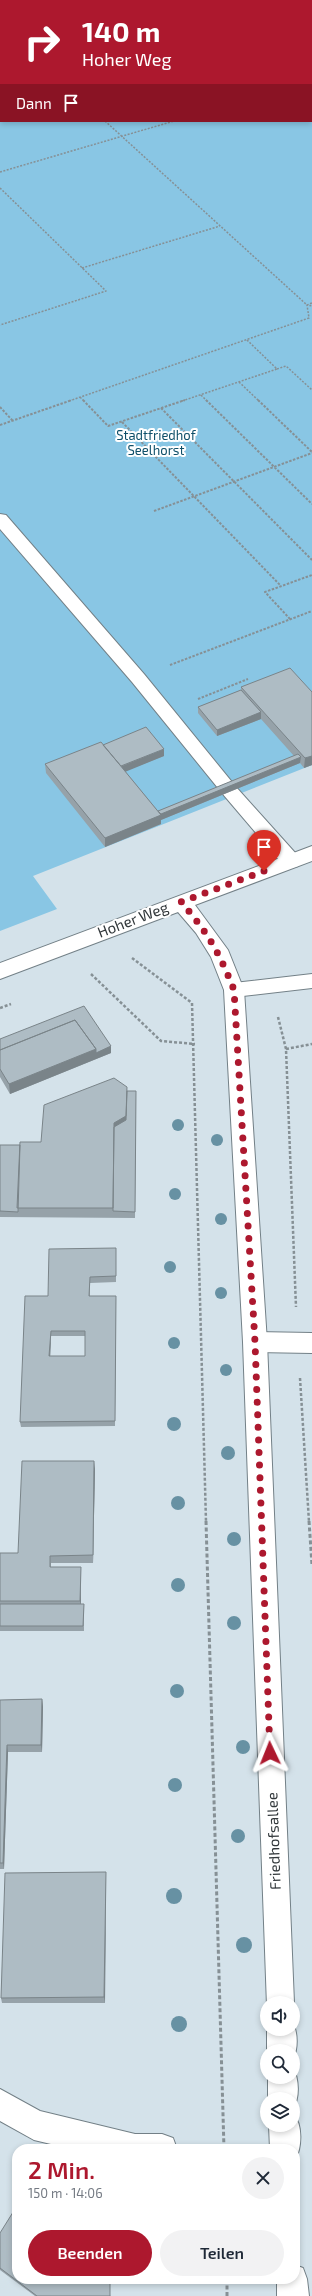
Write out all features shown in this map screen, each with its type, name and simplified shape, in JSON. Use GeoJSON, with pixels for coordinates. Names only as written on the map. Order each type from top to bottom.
{"type":"FeatureCollection","features":[{"type":"Feature","properties":{"kind":"street","name":"Hoher Weg"},"geometry":{"type":"LineString","coordinates":[[0,971],[312,853]]}},
{"type":"Feature","properties":{"kind":"street","name":"Friedhofsallee"},"geometry":{"type":"LineString","coordinates":[[181,902],[203,928],[220,955],[234,990],[255,1342],[280,1996]]}},
{"type":"Feature","properties":{"kind":"street"},"geometry":{"type":"LineString","coordinates":[[0,2104],[34,2125],[114,2144]]}},
{"type":"Feature","properties":{"kind":"street"},"geometry":{"type":"LineString","coordinates":[[284,2132],[285,2144]]}},
{"type":"Feature","properties":{"kind":"street"},"geometry":{"type":"LineString","coordinates":[[292,2284],[293,2296]]}},
{"type":"Feature","properties":{"kind":"lane"},"geometry":{"type":"LineString","coordinates":[[0,519],[138,678],[230,790],[291,861]]}},
{"type":"Feature","properties":{"kind":"lane"},"geometry":{"type":"LineString","coordinates":[[234,990],[312,981]]}},
{"type":"Feature","properties":{"kind":"lane"},"geometry":{"type":"LineString","coordinates":[[255,1342],[305,1343]]}},
{"type":"Feature","properties":{"kind":"path"},"geometry":{"type":"LineString","coordinates":[[0,424],[309,318],[308,305],[106,122]]}},
{"type":"Feature","properties":{"kind":"path"},"geometry":{"type":"LineString","coordinates":[[0,172],[171,122]]}},
{"type":"Feature","properties":{"kind":"path"},"geometry":{"type":"LineString","coordinates":[[0,188],[106,291],[0,325]]}},
{"type":"Feature","properties":{"kind":"path"},"geometry":{"type":"LineString","coordinates":[[82,268],[221,226]]}},
{"type":"Feature","properties":{"kind":"path"},"geometry":{"type":"LineString","coordinates":[[308,305],[312,304]]}},
{"type":"Feature","properties":{"kind":"path"},"geometry":{"type":"LineString","coordinates":[[246,340],[277,369]]}},
{"type":"Feature","properties":{"kind":"path"},"geometry":{"type":"LineString","coordinates":[[80,397],[108,426],[286,366],[312,390]]}},
{"type":"Feature","properties":{"kind":"path"},"geometry":{"type":"LineString","coordinates":[[154,511],[312,453],[239,382]]}},
{"type":"Feature","properties":{"kind":"path"},"geometry":{"type":"LineString","coordinates":[[200,395],[312,504]]}},
{"type":"Feature","properties":{"kind":"path"},"geometry":{"type":"LineString","coordinates":[[0,407],[12,420]]}},
{"type":"Feature","properties":{"kind":"path"},"geometry":{"type":"LineString","coordinates":[[161,408],[312,560]]}},
{"type":"Feature","properties":{"kind":"path"},"geometry":{"type":"LineString","coordinates":[[122,422],[281,586]]}},
{"type":"Feature","properties":{"kind":"path"},"geometry":{"type":"LineString","coordinates":[[290,619],[265,592],[312,575]]}},
{"type":"Feature","properties":{"kind":"path"},"geometry":{"type":"LineString","coordinates":[[138,678],[312,611]]}},
{"type":"Feature","properties":{"kind":"path"},"geometry":{"type":"LineString","coordinates":[[166,712],[248,679]]}},
{"type":"Feature","properties":{"kind":"path"},"geometry":{"type":"LineString","coordinates":[[130,958],[192,1003],[195,1044],[224,2144]]}},
{"type":"Feature","properties":{"kind":"path"},"geometry":{"type":"LineString","coordinates":[[91,974],[161,1041],[195,1044]]}},
{"type":"Feature","properties":{"kind":"path"},"geometry":{"type":"LineString","coordinates":[[270,986],[286,1049],[305,1343],[312,1565]]}},
{"type":"Feature","properties":{"kind":"path"},"geometry":{"type":"LineString","coordinates":[[286,1049],[312,1044]]}},
{"type":"Feature","properties":{"kind":"path"},"geometry":{"type":"LineString","coordinates":[[227,2284],[227,2296]]}},
{"type":"Feature","properties":{"kind":"green space","name":"Stadtfriedhof Seelhorst"},"geometry":{"type":"Polygon","coordinates":[[[0,122],[312,122],[312,765],[33,876],[57,909],[0,931],[0,122]]]}},
{"type":"Feature","properties":{"kind":"building"},"geometry":{"type":"Polygon","coordinates":[[[290,668],[312,692],[312,756],[305,758],[241,687],[290,668]]]}},
{"type":"Feature","properties":{"kind":"building"},"geometry":{"type":"Polygon","coordinates":[[[241,690],[261,712],[217,730],[198,707],[241,690]]]}},
{"type":"Feature","properties":{"kind":"building"},"geometry":{"type":"Polygon","coordinates":[[[146,727],[164,749],[121,766],[103,745],[146,727]]]}},
{"type":"Feature","properties":{"kind":"building"},"geometry":{"type":"Polygon","coordinates":[[[101,742],[161,815],[105,838],[45,764],[101,742]]]}},
{"type":"Feature","properties":{"kind":"building"},"geometry":{"type":"Polygon","coordinates":[[[298,754],[301,757],[161,814],[158,811],[298,754]]]}},
{"type":"Feature","properties":{"kind":"building"},"geometry":{"type":"Polygon","coordinates":[[[84,1006],[111,1046],[96,1053],[96,1049],[75,1020],[0,1050],[0,1039],[84,1006]]]}},
{"type":"Feature","properties":{"kind":"building"},"geometry":{"type":"Polygon","coordinates":[[[75,1020],[96,1049],[9,1084],[0,1069],[0,1050],[75,1020]]]}},
{"type":"Feature","properties":{"kind":"building"},"geometry":{"type":"Polygon","coordinates":[[[114,1078],[127,1087],[126,1116],[114,1123],[113,1208],[17,1208],[20,1142],[41,1142],[44,1105],[114,1078]]]}},
{"type":"Feature","properties":{"kind":"building"},"geometry":{"type":"Polygon","coordinates":[[[127,1091],[136,1091],[135,1212],[113,1211],[114,1127],[126,1120],[127,1091]]]}},
{"type":"Feature","properties":{"kind":"building"},"geometry":{"type":"Polygon","coordinates":[[[0,1145],[20,1145],[18,1212],[0,1211],[0,1145]]]}},
{"type":"Feature","properties":{"kind":"building"},"geometry":{"type":"Polygon","coordinates":[[[116,1248],[116,1276],[90,1277],[89,1296],[116,1296],[115,1421],[20,1422],[25,1296],[48,1296],[49,1249],[116,1248]],[[51,1331],[49,1356],[85,1356],[85,1331],[51,1331]]]}},
{"type":"Feature","properties":{"kind":"building"},"geometry":{"type":"Polygon","coordinates":[[[22,1461],[94,1461],[93,1555],[50,1556],[50,1567],[81,1567],[80,1601],[0,1601],[0,1553],[18,1553],[22,1461]]]}},
{"type":"Feature","properties":{"kind":"building"},"geometry":{"type":"Polygon","coordinates":[[[0,1604],[84,1604],[83,1626],[0,1626],[0,1604]]]}},
{"type":"Feature","properties":{"kind":"building"},"geometry":{"type":"Polygon","coordinates":[[[42,1699],[41,1745],[7,1745],[3,1863],[0,1863],[0,1700],[42,1699]]]}},
{"type":"Feature","properties":{"kind":"building"},"geometry":{"type":"Polygon","coordinates":[[[106,1872],[104,1997],[1,1998],[5,1873],[106,1872]]]}},
{"type":"Feature","properties":{"kind":"building"},"geometry":{"type":"Polygon","coordinates":[[[12,2214],[12,2277],[0,2268],[0,2233],[12,2214]]]}},
{"type":"Feature","properties":{"kind":"building"},"geometry":{"type":"Polygon","coordinates":[[[21,2284],[110,2284],[110,2296],[37,2296],[21,2284]]]}},
{"type":"Feature","properties":{"kind":"route"},"geometry":{"type":"LineString","coordinates":[[264,871],[181,902],[203,928],[220,955],[234,990],[255,1342],[270,1753]]}}]}
